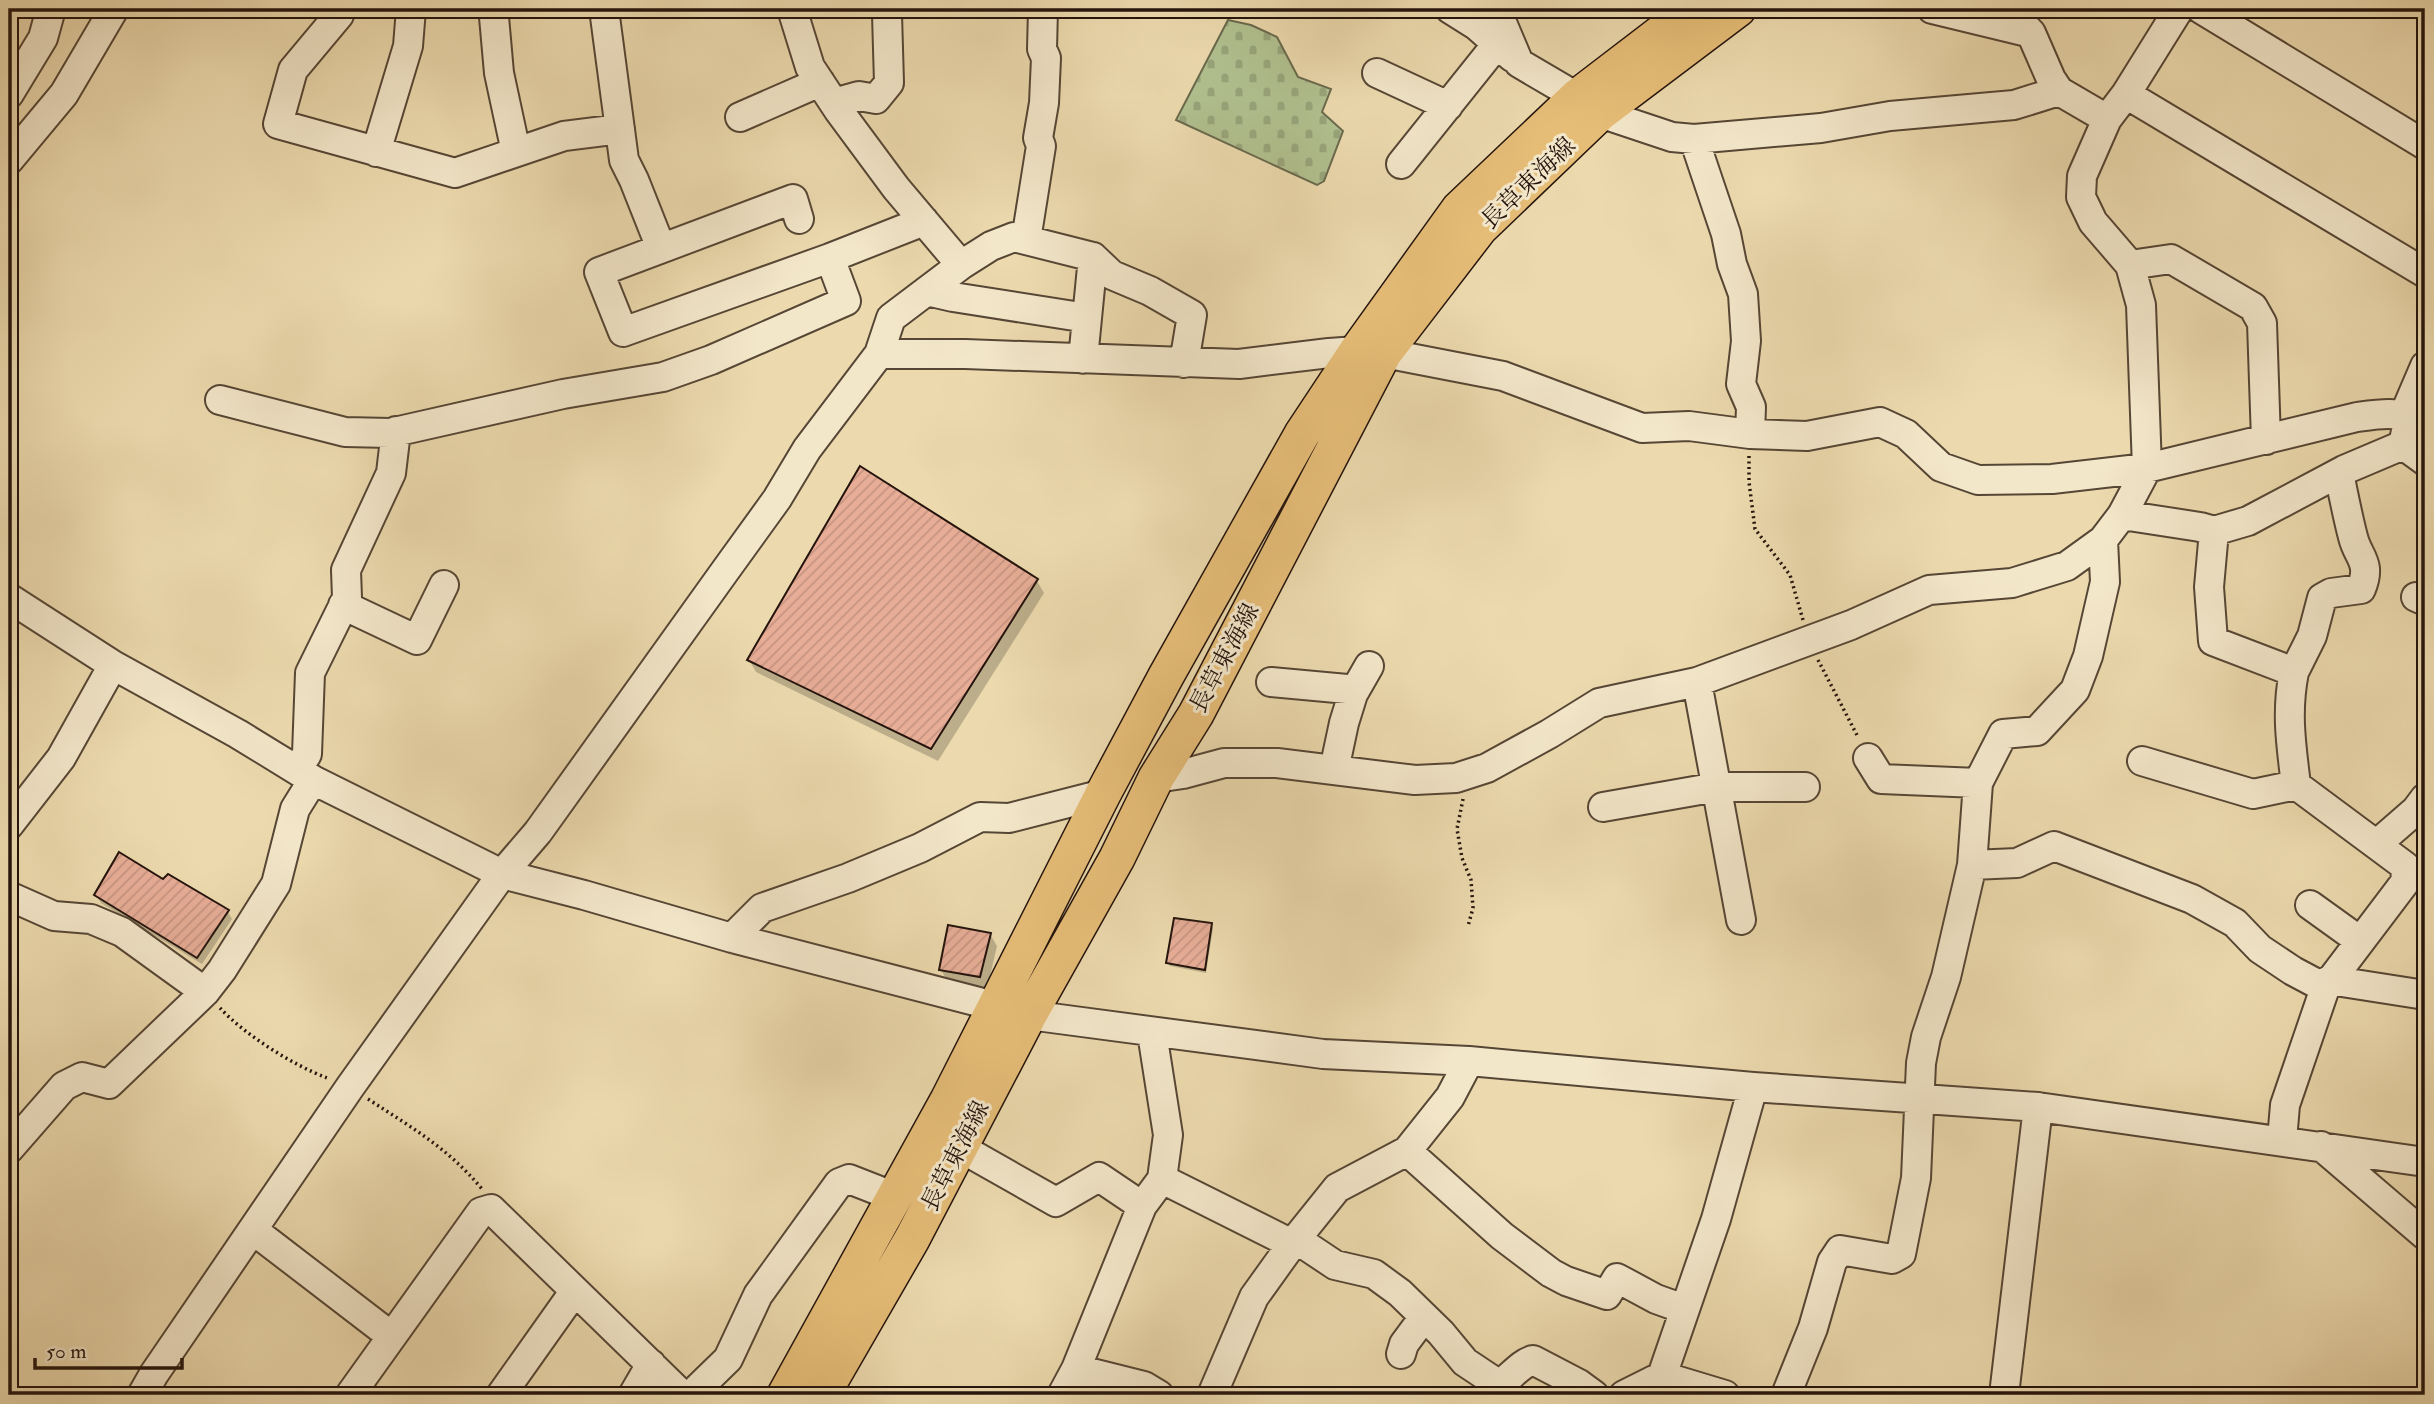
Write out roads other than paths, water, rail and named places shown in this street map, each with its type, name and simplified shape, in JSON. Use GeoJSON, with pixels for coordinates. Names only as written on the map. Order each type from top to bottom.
{"type":"FeatureCollection","features":[{"type":"Feature","properties":{"kind":"main road","name":"長草東海線"},"geometry":{"type":"LineString","coordinates":[[802,1393],[895,1197],[1012,1011],[1116,858],[1156,778],[1196,714],[1370,352],[1459,209],[1588,105],[1692,9]]}},
{"type":"Feature","properties":{"kind":"main road","name":"長草東海線"},"geometry":{"type":"LineString","coordinates":[[1588,105],[1738,9]]}},
{"type":"Feature","properties":{"kind":"main road","name":"長草東海線"},"geometry":{"type":"LineString","coordinates":[[802,1393],[912,1239],[959,1147],[1012,1011],[1103,794],[1302,434],[1370,352]]}},
{"type":"Feature","properties":{"kind":"street"},"geometry":{"type":"LineString","coordinates":[[9,94],[43,38],[51,9]]}},
{"type":"Feature","properties":{"kind":"street"},"geometry":{"type":"LineString","coordinates":[[9,160],[64,94],[114,9]]}},
{"type":"Feature","properties":{"kind":"street"},"geometry":{"type":"LineString","coordinates":[[341,9],[339,15],[293,70],[278,124],[455,173],[564,136],[620,130]]}},
{"type":"Feature","properties":{"kind":"street"},"geometry":{"type":"LineString","coordinates":[[376,152],[408,46],[411,9]]}},
{"type":"Feature","properties":{"kind":"street"},"geometry":{"type":"LineString","coordinates":[[496,9],[494,17],[499,73],[516,152]]}},
{"type":"Feature","properties":{"kind":"street"},"geometry":{"type":"LineString","coordinates":[[604,9],[624,160],[661,248]]}},
{"type":"Feature","properties":{"kind":"street"},"geometry":{"type":"LineString","coordinates":[[792,9],[810,67],[827,93],[896,188],[961,264]]}},
{"type":"Feature","properties":{"kind":"street"},"geometry":{"type":"LineString","coordinates":[[1026,240],[1041,146],[1038,138],[1044,103],[1046,58],[1042,49],[1043,9]]}},
{"type":"Feature","properties":{"kind":"street"},"geometry":{"type":"LineString","coordinates":[[1450,9],[1477,26],[1519,63],[1588,105],[1672,137],[1693,139],[1821,128],[1890,116],[2014,105],[2059,91]]}},
{"type":"Feature","properties":{"kind":"street"},"geometry":{"type":"LineString","coordinates":[[1493,9],[1500,18],[1519,63]]}},
{"type":"Feature","properties":{"kind":"street"},"geometry":{"type":"LineString","coordinates":[[1931,9],[2031,33]]}},
{"type":"Feature","properties":{"kind":"street"},"geometry":{"type":"LineString","coordinates":[[2008,9],[2031,33],[2059,91],[2107,119]]}},
{"type":"Feature","properties":{"kind":"street"},"geometry":{"type":"LineString","coordinates":[[1156,778],[1224,763],[1278,763],[1415,780],[1456,778],[1487,768],[1599,703],[1697,682],[1809,642],[1929,590],[2012,583],[2067,566],[2103,540],[2122,515],[2147,468],[2141,305],[2130,265],[2093,222],[2081,197],[2082,176],[2107,119],[2126,94],[2179,9]]}},
{"type":"Feature","properties":{"kind":"street"},"geometry":{"type":"LineString","coordinates":[[2201,9],[2425,145]]}},
{"type":"Feature","properties":{"kind":"street"},"geometry":{"type":"LineString","coordinates":[[740,117],[827,93],[876,99],[889,83],[887,13]]}},
{"type":"Feature","properties":{"kind":"street"},"geometry":{"type":"LineString","coordinates":[[1401,164],[1497,44]]}},
{"type":"Feature","properties":{"kind":"street"},"geometry":{"type":"LineString","coordinates":[[1377,73],[1448,106]]}},
{"type":"Feature","properties":{"kind":"street"},"geometry":{"type":"LineString","coordinates":[[2126,94],[2425,274]]}},
{"type":"Feature","properties":{"kind":"street"},"geometry":{"type":"LineString","coordinates":[[1693,139],[1726,234],[1732,264],[1743,294],[1746,341],[1741,384],[1751,407],[1750,434]]}},
{"type":"Feature","properties":{"kind":"street"},"geometry":{"type":"LineString","coordinates":[[799,219],[793,199],[599,272],[623,332],[830,258],[924,221]]}},
{"type":"Feature","properties":{"kind":"street"},"geometry":{"type":"LineString","coordinates":[[142,1395],[349,1087],[502,874],[538,832],[776,499],[807,449],[879,354],[891,318],[961,264],[990,246],[1014,237],[1093,257],[1112,275],[1150,291],[1192,315],[1184,363]]}},
{"type":"Feature","properties":{"kind":"street"},"geometry":{"type":"LineString","coordinates":[[1083,359],[1093,257]]}},
{"type":"Feature","properties":{"kind":"street"},"geometry":{"type":"LineString","coordinates":[[220,400],[345,432],[396,431],[563,394],[663,377],[711,360],[846,301],[830,258]]}},
{"type":"Feature","properties":{"kind":"street"},"geometry":{"type":"LineString","coordinates":[[2130,265],[2171,259],[2253,307],[2263,323],[2266,440]]}},
{"type":"Feature","properties":{"kind":"street"},"geometry":{"type":"LineString","coordinates":[[927,291],[1087,318]]}},
{"type":"Feature","properties":{"kind":"street"},"geometry":{"type":"LineString","coordinates":[[879,354],[965,354],[1239,364],[1370,352],[1503,376],[1642,428],[1689,426],[1750,434],[1807,436],[1880,422],[1906,434],[1941,467],[1978,480],[2052,479],[2147,468],[2357,417],[2384,413],[2413,418]]}},
{"type":"Feature","properties":{"kind":"street"},"geometry":{"type":"LineString","coordinates":[[2122,515],[2214,531],[2259,516],[2337,474],[2414,453],[2413,418],[2425,366]]}},
{"type":"Feature","properties":{"kind":"street"},"geometry":{"type":"LineString","coordinates":[[9,1149],[64,1086],[82,1077],[109,1084],[205,992],[222,970],[276,884],[305,775],[310,673],[346,598],[346,570],[391,473],[396,431]]}},
{"type":"Feature","properties":{"kind":"street"},"geometry":{"type":"LineString","coordinates":[[2282,1140],[2285,1105],[2327,984],[2406,881],[2406,866],[2296,785],[2288,727],[2289,697],[2294,672],[2312,636],[2322,598],[2331,593],[2361,589],[2365,568],[2364,558],[2345,551],[2337,474]]}},
{"type":"Feature","properties":{"kind":"street"},"geometry":{"type":"LineString","coordinates":[[2214,531],[2209,587],[2213,641],[2294,672]]}},
{"type":"Feature","properties":{"kind":"street"},"geometry":{"type":"LineString","coordinates":[[1786,1395],[1812,1328],[1832,1262],[1840,1250],[1892,1259],[1901,1254],[1916,1178],[1921,1063],[1972,865],[1979,783],[2003,734],[2037,731],[2075,690],[2088,656],[2105,582],[2103,540]]}},
{"type":"Feature","properties":{"kind":"street"},"geometry":{"type":"LineString","coordinates":[[343,605],[417,640],[444,585]]}},
{"type":"Feature","properties":{"kind":"street"},"geometry":{"type":"LineString","coordinates":[[9,598],[113,665],[238,734],[305,775],[502,874],[732,938],[1012,1011],[1152,1033],[1323,1054],[1469,1061],[1753,1087],[2038,1107],[2425,1162]]}},
{"type":"Feature","properties":{"kind":"street"},"geometry":{"type":"LineString","coordinates":[[9,825],[61,758],[113,665]]}},
{"type":"Feature","properties":{"kind":"street"},"geometry":{"type":"LineString","coordinates":[[1334,770],[1353,694],[1369,666]]}},
{"type":"Feature","properties":{"kind":"street"},"geometry":{"type":"LineString","coordinates":[[1271,682],[1347,689],[1353,694]]}},
{"type":"Feature","properties":{"kind":"street"},"geometry":{"type":"LineString","coordinates":[[1697,682],[1741,920]]}},
{"type":"Feature","properties":{"kind":"street"},"geometry":{"type":"LineString","coordinates":[[1868,758],[1881,779],[1979,783]]}},
{"type":"Feature","properties":{"kind":"street"},"geometry":{"type":"LineString","coordinates":[[2142,761],[2253,794],[2296,785]]}},
{"type":"Feature","properties":{"kind":"street"},"geometry":{"type":"LineString","coordinates":[[1603,807],[1717,787],[1805,787]]}},
{"type":"Feature","properties":{"kind":"street"},"geometry":{"type":"LineString","coordinates":[[732,938],[762,908],[848,878],[920,848],[980,817],[1009,818],[1103,794]]}},
{"type":"Feature","properties":{"kind":"street"},"geometry":{"type":"LineString","coordinates":[[2377,844],[2416,810],[2425,798]]}},
{"type":"Feature","properties":{"kind":"street"},"geometry":{"type":"LineString","coordinates":[[1972,865],[2017,863],[2054,846],[2193,899],[2235,923],[2260,949],[2292,971],[2327,984],[2425,995]]}},
{"type":"Feature","properties":{"kind":"street"},"geometry":{"type":"LineString","coordinates":[[9,896],[54,916],[91,919],[122,932],[205,992]]}},
{"type":"Feature","properties":{"kind":"street"},"geometry":{"type":"LineString","coordinates":[[2310,905],[2360,941]]}},
{"type":"Feature","properties":{"kind":"street"},"geometry":{"type":"LineString","coordinates":[[1062,1395],[1076,1369],[1142,1206],[1162,1179],[1168,1135],[1152,1033]]}},
{"type":"Feature","properties":{"kind":"street"},"geometry":{"type":"LineString","coordinates":[[1213,1395],[1254,1297],[1294,1241],[1337,1188],[1407,1151],[1450,1097],[1469,1061]]}},
{"type":"Feature","properties":{"kind":"street"},"geometry":{"type":"LineString","coordinates":[[1624,1395],[1662,1376],[1716,1219],[1753,1087]]}},
{"type":"Feature","properties":{"kind":"street"},"geometry":{"type":"LineString","coordinates":[[2004,1395],[2038,1107]]}},
{"type":"Feature","properties":{"kind":"street"},"geometry":{"type":"LineString","coordinates":[[2321,1146],[2425,1235]]}},
{"type":"Feature","properties":{"kind":"street"},"geometry":{"type":"LineString","coordinates":[[959,1147],[1056,1202],[1099,1177],[1142,1206]]}},
{"type":"Feature","properties":{"kind":"street"},"geometry":{"type":"LineString","coordinates":[[1407,1151],[1502,1236],[1550,1273],[1607,1295],[1616,1278],[1656,1299],[1684,1309]]}},
{"type":"Feature","properties":{"kind":"street"},"geometry":{"type":"LineString","coordinates":[[691,1395],[728,1359],[758,1295],[839,1183],[849,1178],[895,1197]]}},
{"type":"Feature","properties":{"kind":"street"},"geometry":{"type":"LineString","coordinates":[[1162,1179],[1294,1241],[1335,1265],[1374,1274],[1400,1293],[1441,1333],[1465,1362],[1498,1390],[1527,1362],[1533,1360],[1594,1395]]}},
{"type":"Feature","properties":{"kind":"street"},"geometry":{"type":"LineString","coordinates":[[350,1395],[481,1212],[491,1209],[682,1395]]}},
{"type":"Feature","properties":{"kind":"street"},"geometry":{"type":"LineString","coordinates":[[253,1230],[391,1336]]}},
{"type":"Feature","properties":{"kind":"street"},"geometry":{"type":"LineString","coordinates":[[500,1395],[574,1292]]}},
{"type":"Feature","properties":{"kind":"street"},"geometry":{"type":"LineString","coordinates":[[1401,1354],[1404,1345],[1424,1317]]}},
{"type":"Feature","properties":{"kind":"street"},"geometry":{"type":"LineString","coordinates":[[633,1395],[651,1364]]}},
{"type":"Feature","properties":{"kind":"street"},"geometry":{"type":"LineString","coordinates":[[1076,1369],[1144,1386],[1159,1395]]}},
{"type":"Feature","properties":{"kind":"street"},"geometry":{"type":"LineString","coordinates":[[1662,1376],[1711,1393]]}}]}
